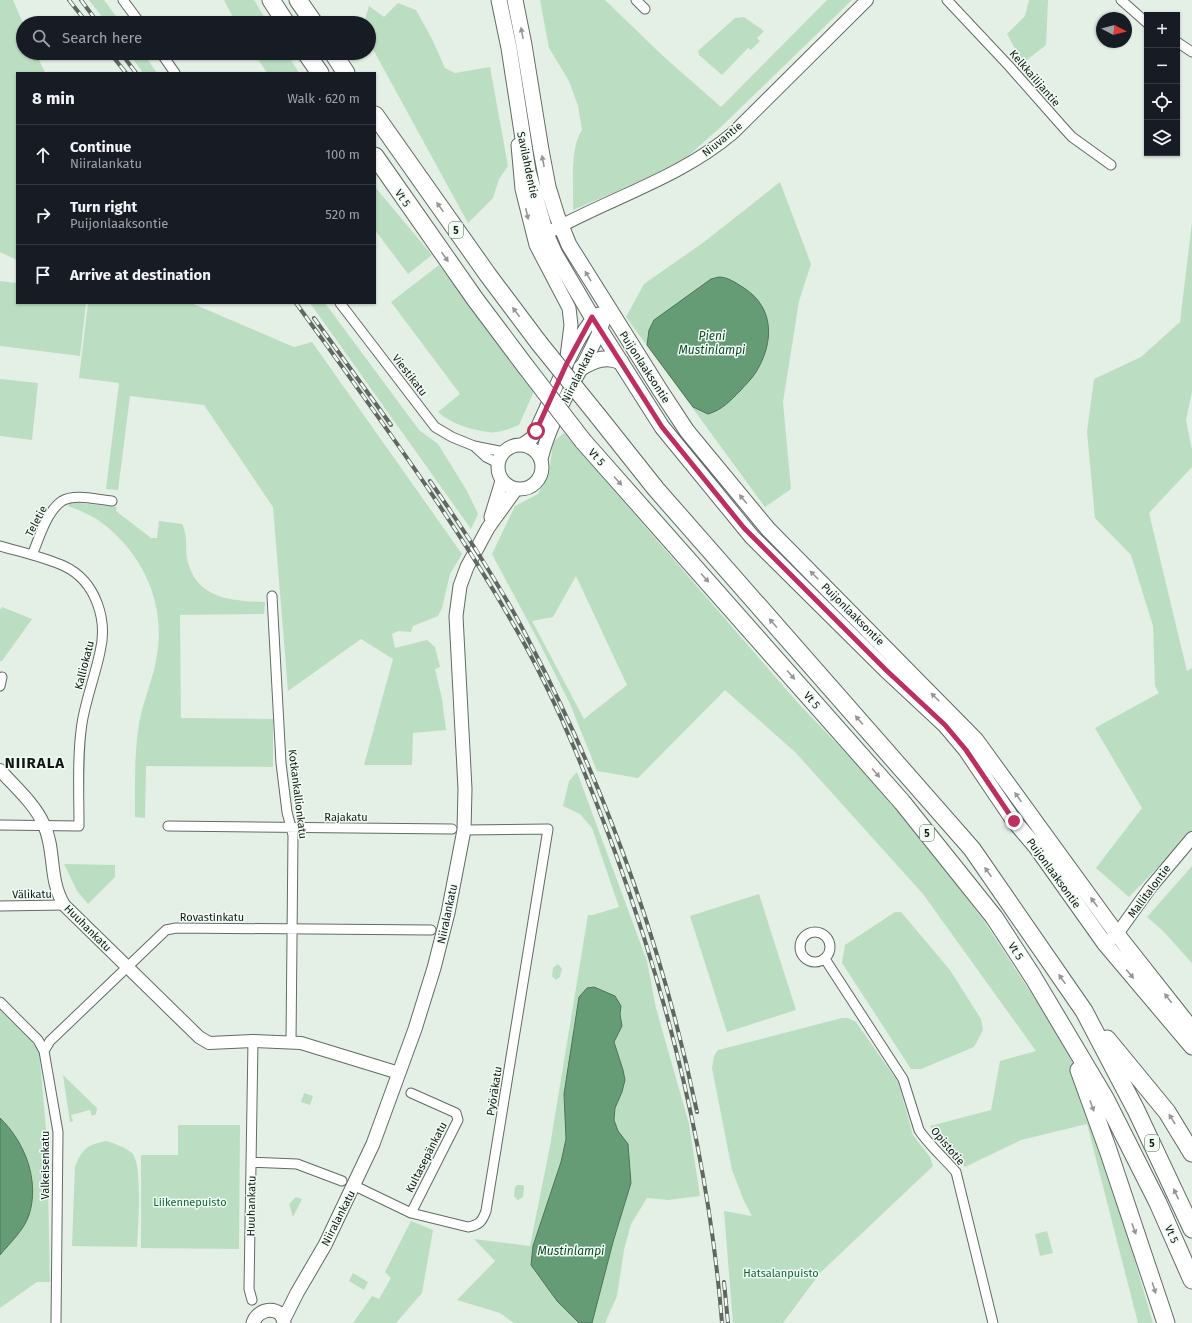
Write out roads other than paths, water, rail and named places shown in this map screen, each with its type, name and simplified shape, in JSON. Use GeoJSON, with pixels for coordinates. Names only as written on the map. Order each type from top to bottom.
{"type":"FeatureCollection","features":[{"type":"Feature","properties":{"kind":"highway"},"geometry":{"type":"LineString","coordinates":[[271,0],[281,16]]}},
{"type":"Feature","properties":{"kind":"highway"},"geometry":{"type":"LineString","coordinates":[[298,0],[309,16]]}},
{"type":"Feature","properties":{"kind":"highway"},"geometry":{"type":"LineString","coordinates":[[311,60],[319,72]]}},
{"type":"Feature","properties":{"kind":"highway"},"geometry":{"type":"LineString","coordinates":[[338,60],[345,72]]}},
{"type":"Feature","properties":{"kind":"highway","name":"Vt 5"},"geometry":{"type":"LineString","coordinates":[[376,116],[488,275],[539,343],[656,489],[972,849],[1084,1012],[1136,1110],[1192,1229]]}},
{"type":"Feature","properties":{"kind":"highway","name":"Vt 5"},"geometry":{"type":"LineString","coordinates":[[376,157],[466,286],[583,441],[902,802],[994,917],[1033,977],[1105,1098],[1158,1203],[1192,1280]]}},
{"type":"Feature","properties":{"kind":"highway"},"geometry":{"type":"LineString","coordinates":[[1084,1012],[1167,1112],[1192,1152]]}},
{"type":"Feature","properties":{"kind":"highway"},"geometry":{"type":"LineString","coordinates":[[1064,1030],[1108,1150],[1163,1320]]}},
{"type":"Feature","properties":{"kind":"main road","name":"Savilahdentie"},"geometry":{"type":"LineString","coordinates":[[499,0],[528,171],[546,234],[555,254],[592,317]]}},
{"type":"Feature","properties":{"kind":"main road","name":"Savilahdentie"},"geometry":{"type":"LineString","coordinates":[[515,0],[547,181],[560,226],[569,245],[608,309]]}},
{"type":"Feature","properties":{"kind":"main road"},"geometry":{"type":"LineString","coordinates":[[515,91],[519,167],[529,220],[536,245],[569,308],[571,325],[566,365]]}},
{"type":"Feature","properties":{"kind":"main road"},"geometry":{"type":"LineString","coordinates":[[592,317],[608,309]]}},
{"type":"Feature","properties":{"kind":"main road","name":"Niiralankatu"},"geometry":{"type":"LineString","coordinates":[[541,459],[550,432],[601,331],[608,309]]}},
{"type":"Feature","properties":{"kind":"main road","name":"Puijonlaaksontie"},"geometry":{"type":"LineString","coordinates":[[608,309],[687,431],[707,456],[768,529],[976,740],[1117,934],[1192,1029]]}},
{"type":"Feature","properties":{"kind":"main road","name":"Niiralankatu"},"geometry":{"type":"LineString","coordinates":[[522,445],[529,441],[536,431],[566,365],[592,317]]}},
{"type":"Feature","properties":{"kind":"main road","name":"Puijonlaaksontie"},"geometry":{"type":"LineString","coordinates":[[592,317],[662,427],[748,533],[886,670],[945,725],[966,750],[1014,821],[1036,847],[1105,944],[1192,1047]]}},
{"type":"Feature","properties":{"kind":"main road"},"geometry":{"type":"LineString","coordinates":[[581,368],[602,359],[621,362]]}},
{"type":"Feature","properties":{"kind":"main road"},"geometry":{"type":"LineString","coordinates":[[522,445],[532,448],[541,459],[542,470],[538,481],[527,489],[516,489],[506,485],[502,481],[498,472],[501,458],[511,446],[522,445]]}},
{"type":"Feature","properties":{"kind":"main road","name":"Niiralankatu"},"geometry":{"type":"LineString","coordinates":[[488,528],[502,481]]}},
{"type":"Feature","properties":{"kind":"main road","name":"Niiralankatu"},"geometry":{"type":"LineString","coordinates":[[284,1321],[304,1280],[325,1245],[348,1183],[373,1144],[399,1073],[434,968],[448,913],[458,829],[465,789],[456,616],[461,579],[488,528],[516,489]]}},
{"type":"Feature","properties":{"kind":"main road","name":"Niiralankatu"},"geometry":{"type":"LineString","coordinates":[[253,1323],[257,1315],[262,1312],[272,1310],[304,1280]]}},
{"type":"Feature","properties":{"kind":"main road"},"geometry":{"type":"LineString","coordinates":[[272,1310],[280,1314],[284,1321]]}},
{"type":"Feature","properties":{"kind":"street"},"geometry":{"type":"LineString","coordinates":[[123,0],[135,16]]}},
{"type":"Feature","properties":{"kind":"street"},"geometry":{"type":"LineString","coordinates":[[636,0],[645,9]]}},
{"type":"Feature","properties":{"kind":"street","name":"Niuvantie"},"geometry":{"type":"LineString","coordinates":[[546,234],[678,171],[715,148],[741,125],[867,0]]}},
{"type":"Feature","properties":{"kind":"street","name":"Kelkkailijantie"},"geometry":{"type":"LineString","coordinates":[[947,0],[1009,66],[1072,137],[1111,165]]}},
{"type":"Feature","properties":{"kind":"street"},"geometry":{"type":"LineString","coordinates":[[1121,0],[1144,20]]}},
{"type":"Feature","properties":{"kind":"street"},"geometry":{"type":"LineString","coordinates":[[1180,44],[1192,52]]}},
{"type":"Feature","properties":{"kind":"street"},"geometry":{"type":"LineString","coordinates":[[166,60],[174,72]]}},
{"type":"Feature","properties":{"kind":"street","name":"Viestikatu"},"geometry":{"type":"LineString","coordinates":[[341,304],[435,427],[452,437],[501,458]]}},
{"type":"Feature","properties":{"kind":"street","name":"Viestikatu"},"geometry":{"type":"LineString","coordinates":[[474,446],[486,457],[501,458]]}},
{"type":"Feature","properties":{"kind":"street","name":"Teletie"},"geometry":{"type":"LineString","coordinates":[[32,556],[50,516],[63,500],[77,498],[112,501]]}},
{"type":"Feature","properties":{"kind":"street","name":"Kalliokatu"},"geometry":{"type":"LineString","coordinates":[[0,546],[64,566],[80,577],[95,598],[101,615],[103,636],[101,651],[82,722],[79,760],[79,826],[45,826]]}},
{"type":"Feature","properties":{"kind":"street","name":"Kotkankallionkatu"},"geometry":{"type":"LineString","coordinates":[[272,596],[281,763],[287,812],[291,828],[291,1042]]}},
{"type":"Feature","properties":{"kind":"street","name":"Huuhankatu"},"geometry":{"type":"LineString","coordinates":[[0,770],[32,806],[45,826],[48,837],[53,878],[59,898],[64,905],[204,1041],[253,1041],[250,1289],[252,1300]]}},
{"type":"Feature","properties":{"kind":"street"},"geometry":{"type":"LineString","coordinates":[[0,825],[45,826]]}},
{"type":"Feature","properties":{"kind":"street","name":"Rajakatu"},"geometry":{"type":"LineString","coordinates":[[168,826],[548,829]]}},
{"type":"Feature","properties":{"kind":"street","name":"Pyöräkatu"},"geometry":{"type":"LineString","coordinates":[[251,1162],[297,1164],[348,1183],[411,1214],[468,1226],[477,1225],[481,1222],[486,1211],[548,829]]}},
{"type":"Feature","properties":{"kind":"street","name":"Mallitalontie"},"geometry":{"type":"LineString","coordinates":[[1105,944],[1117,934],[1150,888],[1192,838]]}},
{"type":"Feature","properties":{"kind":"street","name":"Välikatu"},"geometry":{"type":"LineString","coordinates":[[0,906],[64,905]]}},
{"type":"Feature","properties":{"kind":"street","name":"Rovastinkatu"},"geometry":{"type":"LineString","coordinates":[[44,1051],[50,1041],[166,930],[176,928],[431,930]]}},
{"type":"Feature","properties":{"kind":"street","name":"Opistotie"},"geometry":{"type":"LineString","coordinates":[[825,959],[903,1079],[921,1133],[956,1172],[993,1323]]}},
{"type":"Feature","properties":{"kind":"street","name":"Valkeisenkatu"},"geometry":{"type":"LineString","coordinates":[[0,1002],[38,1040],[44,1051],[58,1132],[56,1323]]}},
{"type":"Feature","properties":{"kind":"street"},"geometry":{"type":"LineString","coordinates":[[253,1041],[291,1042],[334,1052],[399,1073]]}},
{"type":"Feature","properties":{"kind":"street","name":"Kultasepänkatu"},"geometry":{"type":"LineString","coordinates":[[411,1214],[458,1120],[456,1112],[412,1093]]}},
{"type":"Feature","properties":{"kind":"water","name":"Pieni Mustinlampi"},"geometry":{"type":"Polygon","coordinates":[[[719,277],[732,281],[754,296],[761,305],[766,316],[768,338],[762,361],[753,377],[726,405],[708,414],[693,407],[647,345],[649,330],[654,320],[711,279],[719,277]]]}},
{"type":"Feature","properties":{"kind":"water","name":"Mustinlampi"},"geometry":{"type":"Polygon","coordinates":[[[594,987],[615,996],[621,1006],[620,1014],[622,1026],[614,1042],[625,1080],[622,1092],[615,1108],[614,1120],[618,1131],[628,1144],[631,1183],[613,1242],[592,1323],[579,1323],[557,1301],[531,1265],[533,1246],[561,1162],[566,1139],[564,1094],[579,997],[587,988],[594,987]]]}},
{"type":"Feature","properties":{"kind":"water"},"geometry":{"type":"Polygon","coordinates":[[[0,1118],[17,1138],[23,1150],[28,1163],[33,1189],[32,1202],[27,1221],[0,1255],[0,1118]]]}},
{"type":"Feature","properties":{"kind":"railway"},"geometry":{"type":"LineString","coordinates":[[69,0],[82,16]]}},
{"type":"Feature","properties":{"kind":"railway"},"geometry":{"type":"LineString","coordinates":[[81,0],[93,16]]}},
{"type":"Feature","properties":{"kind":"railway"},"geometry":{"type":"LineString","coordinates":[[116,60],[125,72]]}},
{"type":"Feature","properties":{"kind":"railway"},"geometry":{"type":"LineString","coordinates":[[126,60],[135,72]]}},
{"type":"Feature","properties":{"kind":"railway"},"geometry":{"type":"LineString","coordinates":[[297,304],[416,471],[473,557],[525,645],[551,695],[585,773],[635,909],[670,1025],[697,1143],[708,1202],[722,1323]]}},
{"type":"Feature","properties":{"kind":"railway"},"geometry":{"type":"LineString","coordinates":[[314,318],[391,425]]}},
{"type":"Feature","properties":{"kind":"railway"},"geometry":{"type":"LineString","coordinates":[[430,481],[470,540],[519,622],[558,699],[584,756],[608,813],[650,931],[683,1051],[697,1112]]}},
{"type":"Feature","properties":{"kind":"railway"},"geometry":{"type":"LineString","coordinates":[[724,1282],[728,1323]]}},
{"type":"Feature","properties":{"kind":"district","name":"NIIRALA"},"geometry":{"type":"Point","coordinates":[35,763]}},
{"type":"Feature","properties":{"kind":"park label","name":"Liikennepuisto"},"geometry":{"type":"Point","coordinates":[190,1202]}},
{"type":"Feature","properties":{"kind":"park label","name":"Hatsalanpuisto"},"geometry":{"type":"Point","coordinates":[781,1273]}}]}
